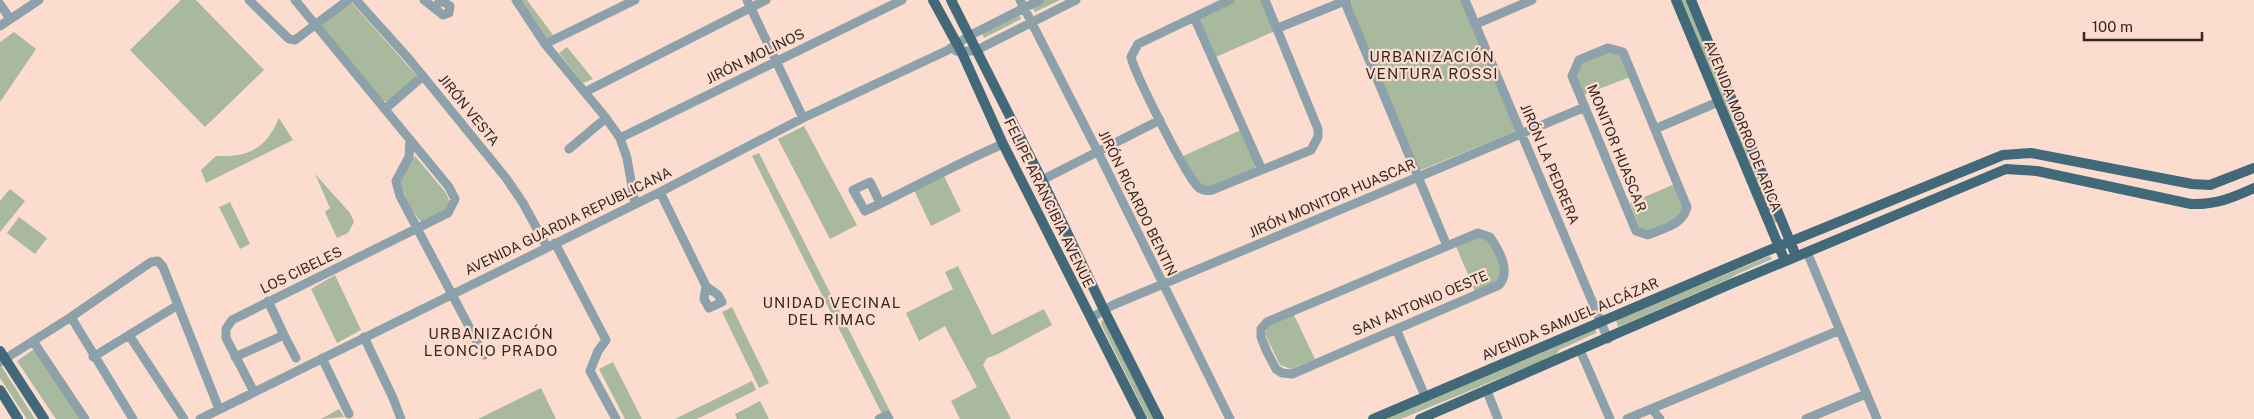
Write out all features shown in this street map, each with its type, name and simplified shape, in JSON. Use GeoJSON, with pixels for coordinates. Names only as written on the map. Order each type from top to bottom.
{"type":"FeatureCollection","features":[{"type":"Feature","properties":{"kind":"main road","name":"FELIPE ARANCIBIA AVENUE"},"geometry":{"type":"LineString","coordinates":[[933,0],[1003,144],[1142,419]]}},
{"type":"Feature","properties":{"kind":"main road","name":"FELIPE ARANCIBIA AVENUE"},"geometry":{"type":"LineString","coordinates":[[951,0],[1159,419]]}},
{"type":"Feature","properties":{"kind":"main road","name":"AVENIDA MORRO DE ARICA"},"geometry":{"type":"LineString","coordinates":[[1676,0],[1785,261]]}},
{"type":"Feature","properties":{"kind":"main road","name":"AVENIDA MORRO DE ARICA"},"geometry":{"type":"LineString","coordinates":[[1691,0],[1796,256]]}},
{"type":"Feature","properties":{"kind":"main road","name":"AVENIDA SAMUEL ALCÁZAR"},"geometry":{"type":"LineString","coordinates":[[1373,419],[1778,246],[2003,155],[2030,153],[2192,184],[2210,185],[2254,168]]}},
{"type":"Feature","properties":{"kind":"main road"},"geometry":{"type":"LineString","coordinates":[[1420,419],[1796,256],[2006,169],[2037,172],[2191,204],[2208,205],[2226,201],[2254,188]]}},
{"type":"Feature","properties":{"kind":"main road"},"geometry":{"type":"LineString","coordinates":[[1915,190],[1921,203]]}},
{"type":"Feature","properties":{"kind":"main road"},"geometry":{"type":"LineString","coordinates":[[2,357],[44,419]]}},
{"type":"Feature","properties":{"kind":"main road"},"geometry":{"type":"LineString","coordinates":[[0,390],[18,419]]}},
{"type":"Feature","properties":{"kind":"street"},"geometry":{"type":"LineString","coordinates":[[0,26],[39,0]]}},
{"type":"Feature","properties":{"kind":"street"},"geometry":{"type":"LineString","coordinates":[[248,0],[291,40],[295,40],[348,0]]}},
{"type":"Feature","properties":{"kind":"street"},"geometry":{"type":"LineString","coordinates":[[295,0],[410,140],[409,157],[396,181],[400,196],[453,293],[484,355]]}},
{"type":"Feature","properties":{"kind":"street","name":"JIRÓN VESTA"},"geometry":{"type":"LineString","coordinates":[[356,0],[423,76],[506,178],[551,245],[606,340],[598,351],[590,371],[616,419]]}},
{"type":"Feature","properties":{"kind":"street"},"geometry":{"type":"LineString","coordinates":[[424,0],[436,8]]}},
{"type":"Feature","properties":{"kind":"street"},"geometry":{"type":"LineString","coordinates":[[516,0],[545,44],[606,118],[620,138],[627,158],[635,204]]}},
{"type":"Feature","properties":{"kind":"street"},"geometry":{"type":"LineString","coordinates":[[545,44],[635,0]]}},
{"type":"Feature","properties":{"kind":"street"},"geometry":{"type":"LineString","coordinates":[[585,92],[748,4],[766,0]]}},
{"type":"Feature","properties":{"kind":"street","name":"JIRÓN MOLINOS"},"geometry":{"type":"LineString","coordinates":[[620,138],[902,0]]}},
{"type":"Feature","properties":{"kind":"street"},"geometry":{"type":"LineString","coordinates":[[956,49],[969,36],[1022,4],[1040,0]]}},
{"type":"Feature","properties":{"kind":"street"},"geometry":{"type":"LineString","coordinates":[[956,49],[975,51],[1076,0]]}},
{"type":"Feature","properties":{"kind":"street"},"geometry":{"type":"LineString","coordinates":[[1230,0],[1138,44],[1132,52],[1132,63],[1160,120],[1190,175],[1201,189],[1212,190],[1312,150],[1318,137],[1318,129],[1265,0]]}},
{"type":"Feature","properties":{"kind":"street"},"geometry":{"type":"LineString","coordinates":[[1278,28],[1345,0],[1447,246]]}},
{"type":"Feature","properties":{"kind":"street","name":"JIRÓN LA PEDRERA"},"geometry":{"type":"LineString","coordinates":[[1465,0],[1608,339]]}},
{"type":"Feature","properties":{"kind":"street"},"geometry":{"type":"LineString","coordinates":[[1476,24],[1532,0]]}},
{"type":"Feature","properties":{"kind":"street"},"geometry":{"type":"LineString","coordinates":[[0,4],[10,19]]}},
{"type":"Feature","properties":{"kind":"street"},"geometry":{"type":"LineString","coordinates":[[748,4],[803,118]]}},
{"type":"Feature","properties":{"kind":"street","name":"JIRÓN RICARDO BENTIN"},"geometry":{"type":"LineString","coordinates":[[1022,4],[1098,152],[1230,419]]}},
{"type":"Feature","properties":{"kind":"street"},"geometry":{"type":"LineString","coordinates":[[1194,17],[1262,170]]}},
{"type":"Feature","properties":{"kind":"street","name":"MONITOR HUASCAR"},"geometry":{"type":"LineString","coordinates":[[1608,48],[1616,48],[1623,52],[1687,207],[1681,221],[1648,235],[1636,231],[1585,107],[1572,76],[1579,60],[1608,48]]}},
{"type":"Feature","properties":{"kind":"street","name":"AVENIDA GUARDIA REPUBLICANA"},"geometry":{"type":"LineString","coordinates":[[200,419],[660,192],[803,118],[956,49]]}},
{"type":"Feature","properties":{"kind":"street"},"geometry":{"type":"LineString","coordinates":[[385,109],[423,76]]}},
{"type":"Feature","properties":{"kind":"street"},"geometry":{"type":"LineString","coordinates":[[1655,129],[1718,102]]}},
{"type":"Feature","properties":{"kind":"street","name":"JIRÓN MONITOR HUASCAR"},"geometry":{"type":"LineString","coordinates":[[1091,318],[1104,310],[1585,107]]}},
{"type":"Feature","properties":{"kind":"street"},"geometry":{"type":"LineString","coordinates":[[569,149],[606,118]]}},
{"type":"Feature","properties":{"kind":"street"},"geometry":{"type":"LineString","coordinates":[[1042,180],[1160,120]]}},
{"type":"Feature","properties":{"kind":"street","name":"LOS CIBELES"},"geometry":{"type":"LineString","coordinates":[[254,392],[226,338],[226,329],[232,320],[448,213],[453,207],[455,199],[449,187],[410,140]]}},
{"type":"Feature","properties":{"kind":"street"},"geometry":{"type":"LineString","coordinates":[[880,203],[1003,144]]}},
{"type":"Feature","properties":{"kind":"street"},"geometry":{"type":"LineString","coordinates":[[660,192],[706,286]]}},
{"type":"Feature","properties":{"kind":"street","name":"SAN ANTONIO OESTE"},"geometry":{"type":"LineString","coordinates":[[1478,232],[1490,237],[1505,271],[1504,280],[1499,285],[1292,374],[1282,373],[1276,369],[1261,337],[1261,329],[1266,322],[1447,246],[1478,232]]}},
{"type":"Feature","properties":{"kind":"street"},"geometry":{"type":"LineString","coordinates":[[1807,252],[1877,419]]}},
{"type":"Feature","properties":{"kind":"street"},"geometry":{"type":"LineString","coordinates":[[2,357],[33,341],[152,262],[158,261],[163,267],[219,410]]}},
{"type":"Feature","properties":{"kind":"street"},"geometry":{"type":"LineString","coordinates":[[268,301],[296,358]]}},
{"type":"Feature","properties":{"kind":"street"},"geometry":{"type":"LineString","coordinates":[[93,357],[178,305]]}},
{"type":"Feature","properties":{"kind":"street"},"geometry":{"type":"LineString","coordinates":[[71,317],[93,357],[133,419]]}},
{"type":"Feature","properties":{"kind":"street"},"geometry":{"type":"LineString","coordinates":[[1396,329],[1425,396]]}},
{"type":"Feature","properties":{"kind":"street"},"geometry":{"type":"LineString","coordinates":[[1628,419],[1840,330]]}},
{"type":"Feature","properties":{"kind":"street"},"geometry":{"type":"LineString","coordinates":[[129,335],[184,419]]}},
{"type":"Feature","properties":{"kind":"street"},"geometry":{"type":"LineString","coordinates":[[235,357],[284,335]]}},
{"type":"Feature","properties":{"kind":"street"},"geometry":{"type":"LineString","coordinates":[[364,337],[401,419]]}},
{"type":"Feature","properties":{"kind":"street"},"geometry":{"type":"LineString","coordinates":[[33,341],[85,419]]}},
{"type":"Feature","properties":{"kind":"street"},"geometry":{"type":"LineString","coordinates":[[1580,350],[1610,419]]}},
{"type":"Feature","properties":{"kind":"street"},"geometry":{"type":"LineString","coordinates":[[322,358],[349,414]]}},
{"type":"Feature","properties":{"kind":"street"},"geometry":{"type":"LineString","coordinates":[[1486,391],[1498,419]]}},
{"type":"Feature","properties":{"kind":"street"},"geometry":{"type":"LineString","coordinates":[[1806,419],[1866,394]]}},
{"type":"Feature","properties":{"kind":"street"},"geometry":{"type":"LineString","coordinates":[[1652,409],[1660,419]]}},
{"type":"Feature","properties":{"kind":"street"},"geometry":{"type":"LineString","coordinates":[[879,419],[887,415],[889,419]]}},
{"type":"Feature","properties":{"kind":"green space"},"geometry":{"type":"Polygon","coordinates":[[[181,0],[196,0],[264,70],[205,127],[130,50],[181,0]]]}},
{"type":"Feature","properties":{"kind":"green space"},"geometry":{"type":"Polygon","coordinates":[[[518,0],[527,0],[553,35],[545,40],[518,0]]]}},
{"type":"Feature","properties":{"kind":"green space"},"geometry":{"type":"Polygon","coordinates":[[[1046,0],[1060,0],[1035,12],[1032,7],[1046,0]]]}},
{"type":"Feature","properties":{"kind":"green space"},"geometry":{"type":"Polygon","coordinates":[[[1234,0],[1262,0],[1275,31],[1216,57],[1199,20],[1201,17],[1234,0]]]}},
{"type":"Feature","properties":{"kind":"green space"},"geometry":{"type":"Polygon","coordinates":[[[1353,0],[1463,0],[1516,131],[1421,170],[1418,169],[1349,4],[1353,0]]]}},
{"type":"Feature","properties":{"kind":"green space"},"geometry":{"type":"Polygon","coordinates":[[[1681,0],[1688,0],[1778,222],[1772,224],[1681,0]]]}},
{"type":"Feature","properties":{"kind":"green space"},"geometry":{"type":"Polygon","coordinates":[[[351,2],[416,75],[415,79],[389,101],[383,101],[321,27],[323,21],[351,2]]]}},
{"type":"Feature","properties":{"kind":"green space"},"geometry":{"type":"Polygon","coordinates":[[[1019,14],[1021,19],[984,38],[982,33],[1019,14]]]}},
{"type":"Feature","properties":{"kind":"green space"},"geometry":{"type":"Polygon","coordinates":[[[14,32],[36,49],[0,102],[0,42],[14,32]]]}},
{"type":"Feature","properties":{"kind":"green space"},"geometry":{"type":"Polygon","coordinates":[[[567,47],[593,79],[583,83],[559,53],[567,47]]]}},
{"type":"Feature","properties":{"kind":"green space"},"geometry":{"type":"Polygon","coordinates":[[[1604,51],[1621,53],[1630,77],[1583,95],[1574,75],[1577,66],[1604,51]]]}},
{"type":"Feature","properties":{"kind":"green space"},"geometry":{"type":"Polygon","coordinates":[[[279,118],[293,140],[206,183],[201,170],[216,156],[238,155],[255,149],[268,137],[279,118]]]}},
{"type":"Feature","properties":{"kind":"green space"},"geometry":{"type":"Polygon","coordinates":[[[804,126],[857,225],[830,239],[778,139],[804,126]]]}},
{"type":"Feature","properties":{"kind":"green space"},"geometry":{"type":"Polygon","coordinates":[[[1241,130],[1256,166],[1255,169],[1206,188],[1198,184],[1183,156],[1241,130]]]}},
{"type":"Feature","properties":{"kind":"green space"},"geometry":{"type":"Polygon","coordinates":[[[759,153],[890,411],[882,414],[752,156],[759,153]]]}},
{"type":"Feature","properties":{"kind":"green space"},"geometry":{"type":"Polygon","coordinates":[[[415,156],[446,193],[449,200],[446,209],[423,223],[412,210],[401,182],[402,176],[415,156]]]}},
{"type":"Feature","properties":{"kind":"green space"},"geometry":{"type":"Polygon","coordinates":[[[315,174],[350,213],[354,222],[348,233],[337,238],[325,212],[330,208],[315,174]]]}},
{"type":"Feature","properties":{"kind":"green space"},"geometry":{"type":"Polygon","coordinates":[[[944,176],[961,211],[931,226],[914,190],[944,176]]]}},
{"type":"Feature","properties":{"kind":"green space"},"geometry":{"type":"Polygon","coordinates":[[[1675,184],[1684,208],[1679,218],[1648,232],[1640,229],[1630,203],[1675,184]]]}},
{"type":"Feature","properties":{"kind":"green space"},"geometry":{"type":"Polygon","coordinates":[[[10,189],[25,201],[0,232],[0,201],[10,189]]]}},
{"type":"Feature","properties":{"kind":"green space"},"geometry":{"type":"Polygon","coordinates":[[[230,202],[250,244],[240,249],[219,207],[230,202]]]}},
{"type":"Feature","properties":{"kind":"green space"},"geometry":{"type":"Polygon","coordinates":[[[19,217],[47,238],[35,254],[7,233],[19,217]]]}},
{"type":"Feature","properties":{"kind":"green space"},"geometry":{"type":"Polygon","coordinates":[[[1486,235],[1502,268],[1498,283],[1475,291],[1455,244],[1486,235]]]}},
{"type":"Feature","properties":{"kind":"green space"},"geometry":{"type":"Polygon","coordinates":[[[1770,256],[1772,259],[1618,327],[1616,320],[1770,256]]]}},
{"type":"Feature","properties":{"kind":"green space"},"geometry":{"type":"Polygon","coordinates":[[[958,266],[992,335],[1044,309],[1052,325],[987,358],[983,365],[1011,419],[960,419],[951,401],[977,387],[945,326],[919,341],[906,313],[953,289],[945,272],[958,266]]]}},
{"type":"Feature","properties":{"kind":"green space"},"geometry":{"type":"Polygon","coordinates":[[[335,275],[361,330],[337,343],[311,289],[335,275]]]}},
{"type":"Feature","properties":{"kind":"green space"},"geometry":{"type":"Polygon","coordinates":[[[732,307],[769,383],[759,388],[722,312],[732,307]]]}},
{"type":"Feature","properties":{"kind":"green space"},"geometry":{"type":"Polygon","coordinates":[[[1292,311],[1315,359],[1291,369],[1280,365],[1265,334],[1269,324],[1292,311]]]}},
{"type":"Feature","properties":{"kind":"green space"},"geometry":{"type":"Polygon","coordinates":[[[1102,320],[1105,321],[1155,419],[1148,419],[1101,324],[1102,320]]]}},
{"type":"Feature","properties":{"kind":"green space"},"geometry":{"type":"Polygon","coordinates":[[[1594,329],[1596,333],[1559,350],[1556,355],[1401,419],[1380,419],[1594,329]]]}},
{"type":"Feature","properties":{"kind":"green space"},"geometry":{"type":"Polygon","coordinates":[[[34,349],[81,419],[56,419],[17,361],[34,349]]]}},
{"type":"Feature","properties":{"kind":"green space"},"geometry":{"type":"Polygon","coordinates":[[[613,362],[642,419],[625,419],[599,369],[613,362]]]}},
{"type":"Feature","properties":{"kind":"green space"},"geometry":{"type":"Polygon","coordinates":[[[0,364],[35,419],[27,419],[0,378],[0,364]]]}},
{"type":"Feature","properties":{"kind":"green space"},"geometry":{"type":"Polygon","coordinates":[[[752,381],[756,390],[697,419],[675,419],[752,381]]]}},
{"type":"Feature","properties":{"kind":"green space"},"geometry":{"type":"Polygon","coordinates":[[[541,388],[556,419],[478,419],[541,388]]]}},
{"type":"Feature","properties":{"kind":"green space"},"geometry":{"type":"Polygon","coordinates":[[[760,401],[769,419],[737,419],[735,414],[760,401]]]}},
{"type":"Feature","properties":{"kind":"green space"},"geometry":{"type":"Polygon","coordinates":[[[339,409],[344,417],[321,419],[339,409]]]}},
{"type":"Feature","properties":{"kind":"district","name":"URBANIZACIÓN VENTURA ROSSI"},"geometry":{"type":"Point","coordinates":[1432,64]}},
{"type":"Feature","properties":{"kind":"district","name":"UNIDAD VECINAL DEL RIMAC"},"geometry":{"type":"Point","coordinates":[832,310]}},
{"type":"Feature","properties":{"kind":"district","name":"URBANIZACIÓN LEONCIO PRADO"},"geometry":{"type":"Point","coordinates":[491,342]}}]}
